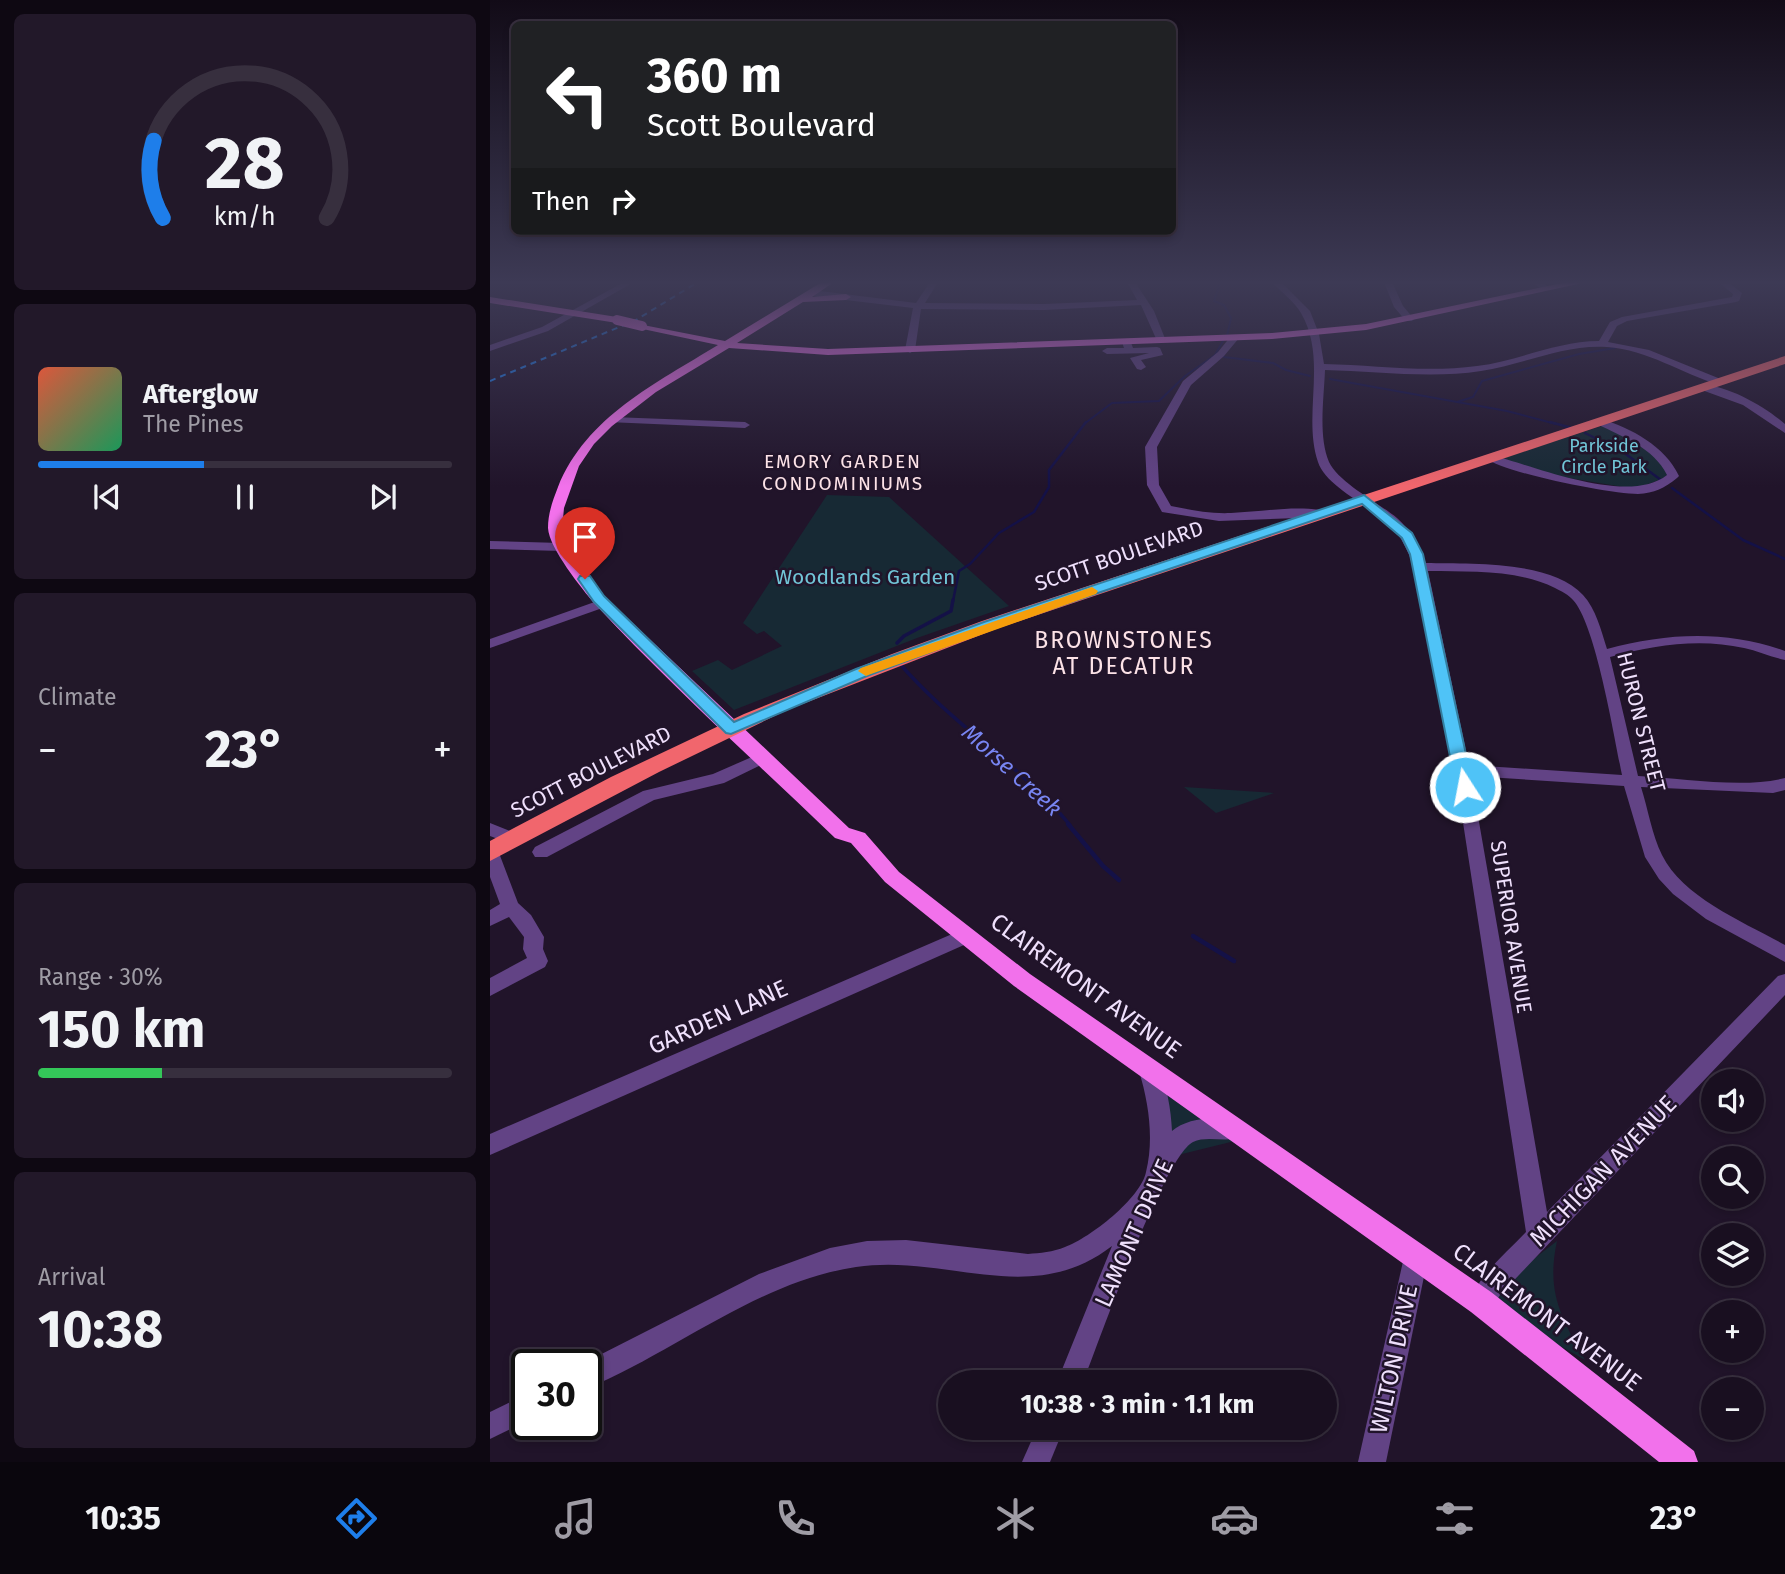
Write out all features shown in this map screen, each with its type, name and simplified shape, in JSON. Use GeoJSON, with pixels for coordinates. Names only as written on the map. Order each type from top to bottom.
{"type":"FeatureCollection","features":[{"type":"Feature","properties":{"kind":"highway","name":"SCOTT BOULEVARD"},"geometry":{"type":"LineString","coordinates":[[490,853],[628,778],[731,729],[862,673],[989,625],[1785,360]]}},
{"type":"Feature","properties":{"kind":"main road"},"geometry":{"type":"LineString","coordinates":[[561,547],[555,534],[555,520],[568,479],[584,448],[612,420],[652,390],[716,350]]}},
{"type":"Feature","properties":{"kind":"main road"},"geometry":{"type":"LineString","coordinates":[[805,350],[887,350]]}},
{"type":"Feature","properties":{"kind":"main road"},"geometry":{"type":"LineString","coordinates":[[965,350],[1133,354],[1141,350]]}},
{"type":"Feature","properties":{"kind":"main road","name":"CLAIREMONT AVENUE"},"geometry":{"type":"LineString","coordinates":[[561,547],[603,603],[761,758],[842,833],[858,838],[892,877],[966,936],[1150,1071],[1481,1301],[1683,1462]]}},
{"type":"Feature","properties":{"kind":"street"},"geometry":{"type":"LineString","coordinates":[[1225,350],[1187,383],[1151,447],[1153,485],[1157,495],[1166,509],[1180,512],[1226,517],[1283,512],[1321,514]]}},
{"type":"Feature","properties":{"kind":"street","name":"SUPERIOR AVENUE"},"geometry":{"type":"LineString","coordinates":[[1317,350],[1320,367],[1318,433],[1325,464],[1338,480],[1407,536],[1421,567],[1462,770],[1539,1237]]}},
{"type":"Feature","properties":{"kind":"street"},"geometry":{"type":"LineString","coordinates":[[1320,367],[1469,370],[1554,350]]}},
{"type":"Feature","properties":{"kind":"street"},"geometry":{"type":"LineString","coordinates":[[1638,350],[1659,354],[1719,382]]}},
{"type":"Feature","properties":{"kind":"street"},"geometry":{"type":"LineString","coordinates":[[1107,351],[1133,354]]}},
{"type":"Feature","properties":{"kind":"street"},"geometry":{"type":"LineString","coordinates":[[1703,387],[1742,399],[1777,421],[1785,430]]}},
{"type":"Feature","properties":{"kind":"street"},"geometry":{"type":"LineString","coordinates":[[612,420],[745,425]]}},
{"type":"Feature","properties":{"kind":"street"},"geometry":{"type":"LineString","coordinates":[[1491,458],[1579,482],[1617,489],[1640,491],[1658,488],[1670,481],[1673,476],[1671,470],[1660,458],[1640,442],[1601,422]]}},
{"type":"Feature","properties":{"kind":"street"},"geometry":{"type":"LineString","coordinates":[[490,545],[561,547]]}},
{"type":"Feature","properties":{"kind":"street","name":"HURON STREET"},"geometry":{"type":"LineString","coordinates":[[1421,567],[1502,571],[1552,582],[1576,595],[1587,609],[1601,655],[1632,783],[1654,858],[1671,882],[1699,903],[1785,954]]}},
{"type":"Feature","properties":{"kind":"street"},"geometry":{"type":"LineString","coordinates":[[490,644],[603,603]]}},
{"type":"Feature","properties":{"kind":"street"},"geometry":{"type":"LineString","coordinates":[[1601,655],[1645,644],[1710,639],[1762,647],[1785,656]]}},
{"type":"Feature","properties":{"kind":"street"},"geometry":{"type":"LineString","coordinates":[[541,852],[649,795],[718,779],[761,758]]}},
{"type":"Feature","properties":{"kind":"street"},"geometry":{"type":"LineString","coordinates":[[1462,770],[1728,788],[1773,787],[1785,784]]}},
{"type":"Feature","properties":{"kind":"street"},"geometry":{"type":"LineString","coordinates":[[490,829],[514,839]]}},
{"type":"Feature","properties":{"kind":"street"},"geometry":{"type":"LineString","coordinates":[[490,853],[510,907],[524,920],[534,937],[533,948],[538,961],[490,988]]}},
{"type":"Feature","properties":{"kind":"street"},"geometry":{"type":"LineString","coordinates":[[490,919],[510,907]]}},
{"type":"Feature","properties":{"kind":"street","name":"GARDEN LANE"},"geometry":{"type":"LineString","coordinates":[[490,1145],[966,936]]}},
{"type":"Feature","properties":{"kind":"street","name":"MICHIGAN AVENUE"},"geometry":{"type":"LineString","coordinates":[[1481,1301],[1491,1286],[1785,982]]}},
{"type":"Feature","properties":{"kind":"street"},"geometry":{"type":"LineString","coordinates":[[602,1368],[754,1289],[808,1267],[846,1257],[894,1251],[931,1254],[1005,1267],[1045,1264],[1072,1257],[1094,1245],[1147,1192],[1159,1160],[1161,1133],[1158,1096],[1150,1071]]}},
{"type":"Feature","properties":{"kind":"street","name":"LAMONT DRIVE"},"geometry":{"type":"LineString","coordinates":[[1075,1370],[1147,1192],[1173,1146],[1184,1135],[1206,1128],[1235,1130]]}},
{"type":"Feature","properties":{"kind":"street","name":"WILTON DRIVE"},"geometry":{"type":"LineString","coordinates":[[1372,1462],[1416,1257]]}},
{"type":"Feature","properties":{"kind":"street"},"geometry":{"type":"LineString","coordinates":[[490,1426],[511,1415]]}},
{"type":"Feature","properties":{"kind":"street"},"geometry":{"type":"LineString","coordinates":[[1036,1462],[1046,1440]]}},
{"type":"Feature","properties":{"kind":"green space","name":"Parkside Circle Park"},"geometry":{"type":"Polygon","coordinates":[[[1609,424],[1659,459],[1670,476],[1635,489],[1551,475],[1498,459],[1609,424]]]}},
{"type":"Feature","properties":{"kind":"green space","name":"Woodlands Garden"},"geometry":{"type":"Polygon","coordinates":[[[827,495],[889,497],[1009,606],[917,638],[734,710],[692,671],[718,660],[732,670],[782,646],[764,631],[757,634],[743,623],[827,495]]]}},
{"type":"Feature","properties":{"kind":"green space"},"geometry":{"type":"Polygon","coordinates":[[[1184,787],[1274,793],[1216,813],[1184,787]]]}},
{"type":"Feature","properties":{"kind":"green space"},"geometry":{"type":"Polygon","coordinates":[[[1155,1085],[1247,1138],[1182,1154],[1153,1182],[1155,1085]]]}},
{"type":"Feature","properties":{"kind":"green space"},"geometry":{"type":"Polygon","coordinates":[[[1557,1241],[1553,1275],[1558,1304],[1585,1360],[1480,1300],[1557,1241]]]}},
{"type":"Feature","properties":{"kind":"waterway","name":"Morse Creek"},"geometry":{"type":"LineString","coordinates":[[1085,423],[1112,403],[1159,401],[1218,350]]}},
{"type":"Feature","properties":{"kind":"waterway"},"geometry":{"type":"LineString","coordinates":[[1457,402],[1473,397],[1482,381],[1602,350]]}},
{"type":"Feature","properties":{"kind":"waterway"},"geometry":{"type":"LineString","coordinates":[[1224,357],[1273,363],[1286,370],[1310,376]]}},
{"type":"Feature","properties":{"kind":"waterway"},"geometry":{"type":"LineString","coordinates":[[1330,379],[1457,402]]}},
{"type":"Feature","properties":{"kind":"waterway"},"geometry":{"type":"LineString","coordinates":[[1457,402],[1556,424]]}},
{"type":"Feature","properties":{"kind":"waterway"},"geometry":{"type":"LineString","coordinates":[[1550,422],[1572,428]]}},
{"type":"Feature","properties":{"kind":"waterway","name":"Morse Creek"},"geometry":{"type":"LineString","coordinates":[[953,601],[959,571],[970,564],[999,533],[1034,512],[1049,487],[1049,470],[1085,423]]}},
{"type":"Feature","properties":{"kind":"waterway"},"geometry":{"type":"LineString","coordinates":[[1585,433],[1623,452],[1661,480]]}},
{"type":"Feature","properties":{"kind":"waterway"},"geometry":{"type":"LineString","coordinates":[[1672,488],[1743,540],[1785,559]]}},
{"type":"Feature","properties":{"kind":"waterway","name":"Morse Creek"},"geometry":{"type":"LineString","coordinates":[[897,643],[904,636],[951,611],[953,600]]}},
{"type":"Feature","properties":{"kind":"waterway","name":"Morse Creek"},"geometry":{"type":"LineString","coordinates":[[901,665],[942,706],[1030,783],[1070,825]]}},
{"type":"Feature","properties":{"kind":"waterway","name":"Morse Creek"},"geometry":{"type":"LineString","coordinates":[[1068,824],[1103,866],[1119,880]]}},
{"type":"Feature","properties":{"kind":"waterway"},"geometry":{"type":"LineString","coordinates":[[1193,936],[1234,961]]}},
{"type":"Feature","properties":{"kind":"railway"},"geometry":{"type":"LineString","coordinates":[[490,381],[564,350]]}},
{"type":"Feature","properties":{"kind":"slow traffic"},"geometry":{"type":"LineString","coordinates":[[866,671],[989,625],[1092,591]]}},
{"type":"Feature","properties":{"kind":"district","name":"EMORY GARDEN CONDOMINIUMS"},"geometry":{"type":"Point","coordinates":[843,472]}},
{"type":"Feature","properties":{"kind":"district","name":"BROWNSTONES AT DECATUR"},"geometry":{"type":"Point","coordinates":[1124,653]}},
{"type":"Feature","properties":{"kind":"route"},"geometry":{"type":"LineString","coordinates":[[585,579],[599,599],[731,729],[862,673],[989,625],[1364,499],[1393,521],[1407,536],[1421,567],[1465,787]]}}]}
